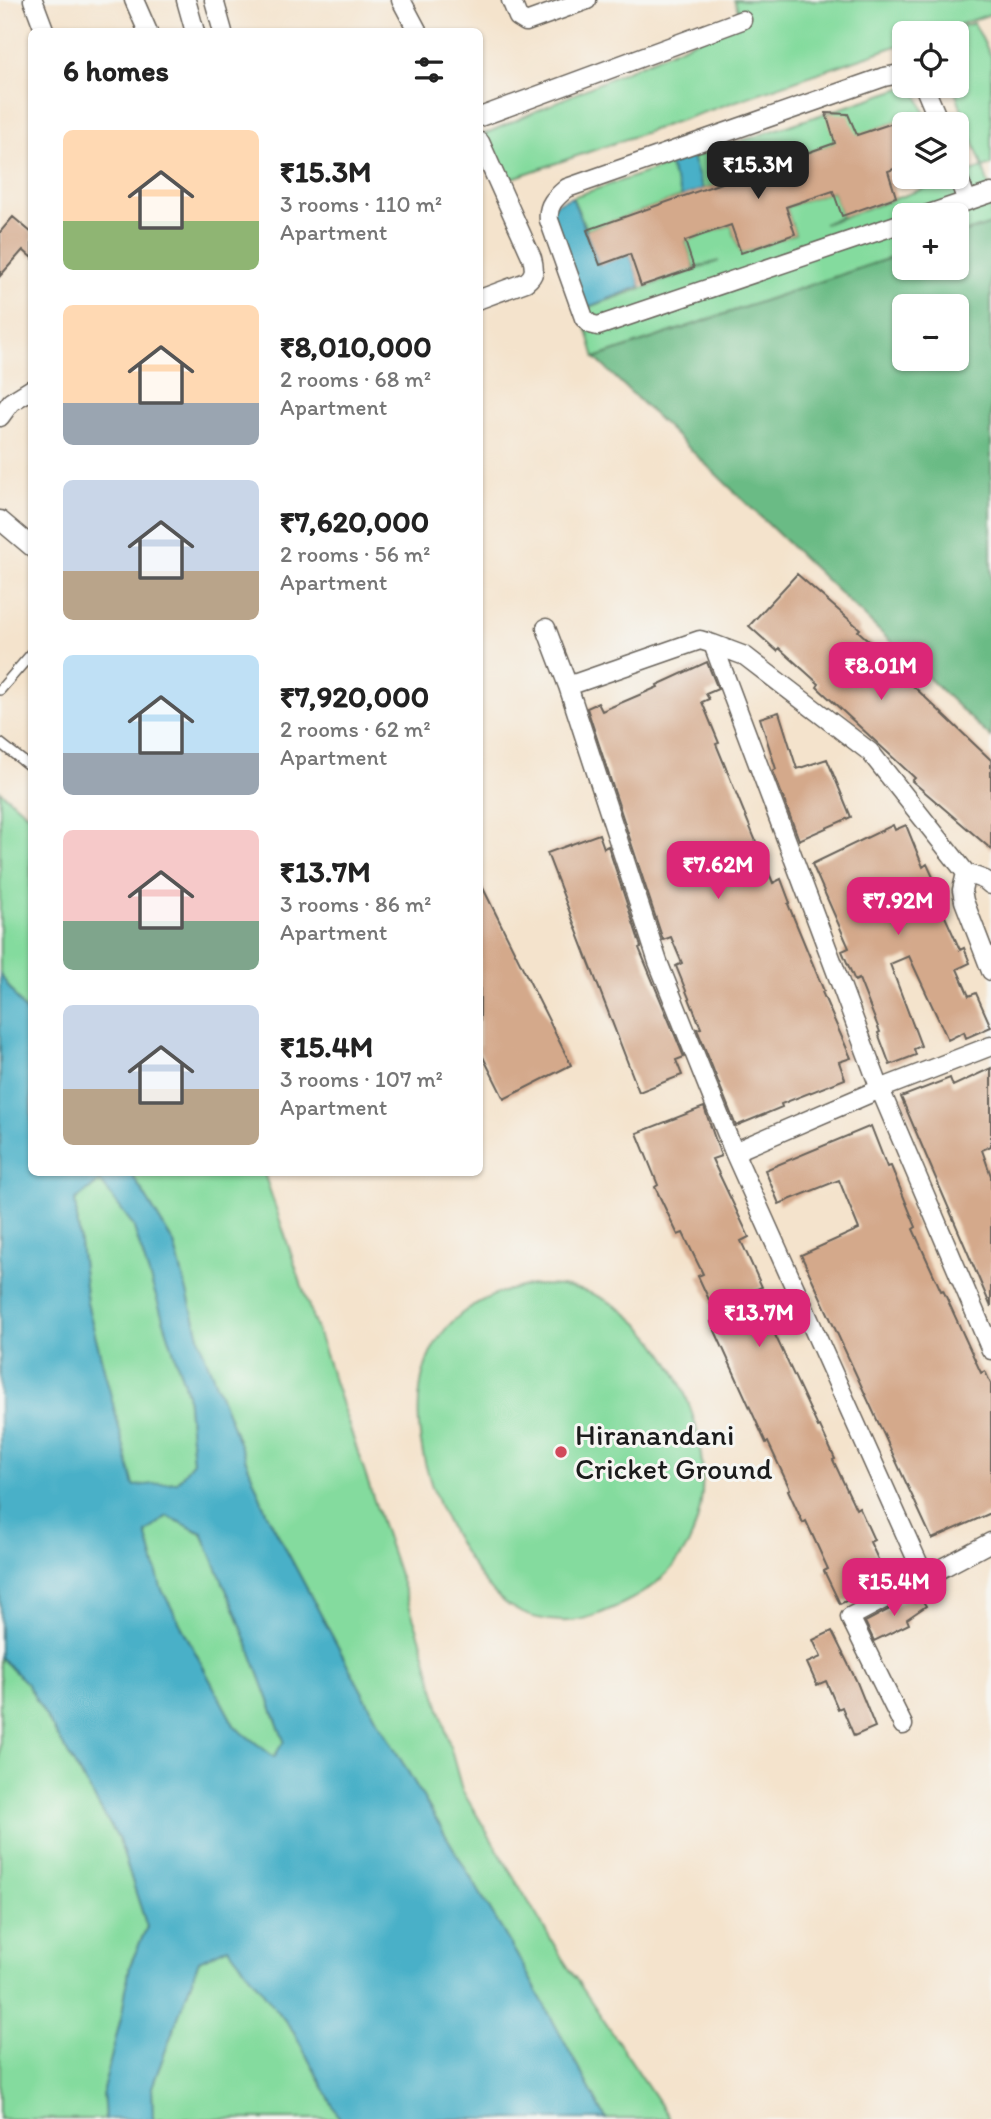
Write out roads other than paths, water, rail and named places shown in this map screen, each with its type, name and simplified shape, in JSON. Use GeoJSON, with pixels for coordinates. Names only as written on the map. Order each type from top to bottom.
{"type":"FeatureCollection","features":[{"type":"Feature","properties":{"kind":"street"},"geometry":{"type":"LineString","coordinates":[[33,0],[44,28]]}},
{"type":"Feature","properties":{"kind":"street"},"geometry":{"type":"LineString","coordinates":[[134,0],[146,28]]}},
{"type":"Feature","properties":{"kind":"street"},"geometry":{"type":"LineString","coordinates":[[186,0],[194,28]]}},
{"type":"Feature","properties":{"kind":"street"},"geometry":{"type":"LineString","coordinates":[[214,0],[222,28]]}},
{"type":"Feature","properties":{"kind":"street"},"geometry":{"type":"LineString","coordinates":[[401,0],[416,28]]}},
{"type":"Feature","properties":{"kind":"street"},"geometry":{"type":"LineString","coordinates":[[511,0],[518,17],[526,23],[587,0]]}},
{"type":"Feature","properties":{"kind":"street"},"geometry":{"type":"LineString","coordinates":[[483,116],[742,20]]}},
{"type":"Feature","properties":{"kind":"street"},"geometry":{"type":"LineString","coordinates":[[892,75],[566,188],[554,198],[548,211],[584,318],[590,324],[598,326],[892,226]]}},
{"type":"Feature","properties":{"kind":"street"},"geometry":{"type":"LineString","coordinates":[[483,149],[532,258],[534,271],[526,282],[483,298]]}},
{"type":"Feature","properties":{"kind":"street"},"geometry":{"type":"LineString","coordinates":[[963,189],[967,201]]}},
{"type":"Feature","properties":{"kind":"street"},"geometry":{"type":"LineString","coordinates":[[961,203],[991,192]]}},
{"type":"Feature","properties":{"kind":"street"},"geometry":{"type":"LineString","coordinates":[[0,417],[11,402],[28,391]]}},
{"type":"Feature","properties":{"kind":"street"},"geometry":{"type":"LineString","coordinates":[[0,520],[28,544]]}},
{"type":"Feature","properties":{"kind":"street"},"geometry":{"type":"LineString","coordinates":[[546,628],[568,685],[658,962],[734,1152],[925,1578]]}},
{"type":"Feature","properties":{"kind":"street"},"geometry":{"type":"LineString","coordinates":[[568,685],[700,640],[745,656],[870,752],[966,873],[991,885]]}},
{"type":"Feature","properties":{"kind":"street"},"geometry":{"type":"LineString","coordinates":[[713,644],[880,1089],[991,1350]]}},
{"type":"Feature","properties":{"kind":"street"},"geometry":{"type":"LineString","coordinates":[[966,873],[962,890],[964,901],[991,971]]}},
{"type":"Feature","properties":{"kind":"street"},"geometry":{"type":"LineString","coordinates":[[734,1152],[880,1089],[991,1046]]}},
{"type":"Feature","properties":{"kind":"street"},"geometry":{"type":"LineString","coordinates":[[903,1725],[850,1617],[991,1542]]}},
{"type":"Feature","properties":{"kind":"lane"},"geometry":{"type":"LineString","coordinates":[[0,690],[28,658]]}},
{"type":"Feature","properties":{"kind":"lane"},"geometry":{"type":"LineString","coordinates":[[0,743],[28,765]]}},
{"type":"Feature","properties":{"kind":"water"},"geometry":{"type":"Polygon","coordinates":[[[692,157],[703,189],[682,197],[669,165],[692,157]]]}},
{"type":"Feature","properties":{"kind":"water"},"geometry":{"type":"Polygon","coordinates":[[[572,197],[599,265],[630,254],[641,286],[581,310],[550,206],[572,197]]]}},
{"type":"Feature","properties":{"kind":"water"},"geometry":{"type":"Polygon","coordinates":[[[0,974],[28,1016],[28,1176],[133,1176],[174,1244],[203,1351],[267,1514],[376,1718],[521,1962],[606,2119],[340,2119],[294,2032],[228,1947],[199,1961],[152,2087],[153,2119],[105,2119],[103,2090],[122,2014],[130,1965],[147,1927],[119,1840],[27,1684],[0,1657],[0,974]],[[100,1181],[75,1201],[87,1303],[134,1486],[177,1482],[193,1462],[187,1393],[133,1225],[100,1181]],[[167,1516],[146,1533],[161,1588],[235,1727],[274,1757],[284,1741],[237,1615],[202,1533],[167,1516]]]}},
{"type":"Feature","properties":{"kind":"place","name":"Hiranandani Cricket Ground"},"geometry":{"type":"Point","coordinates":[561,1452]}}]}
